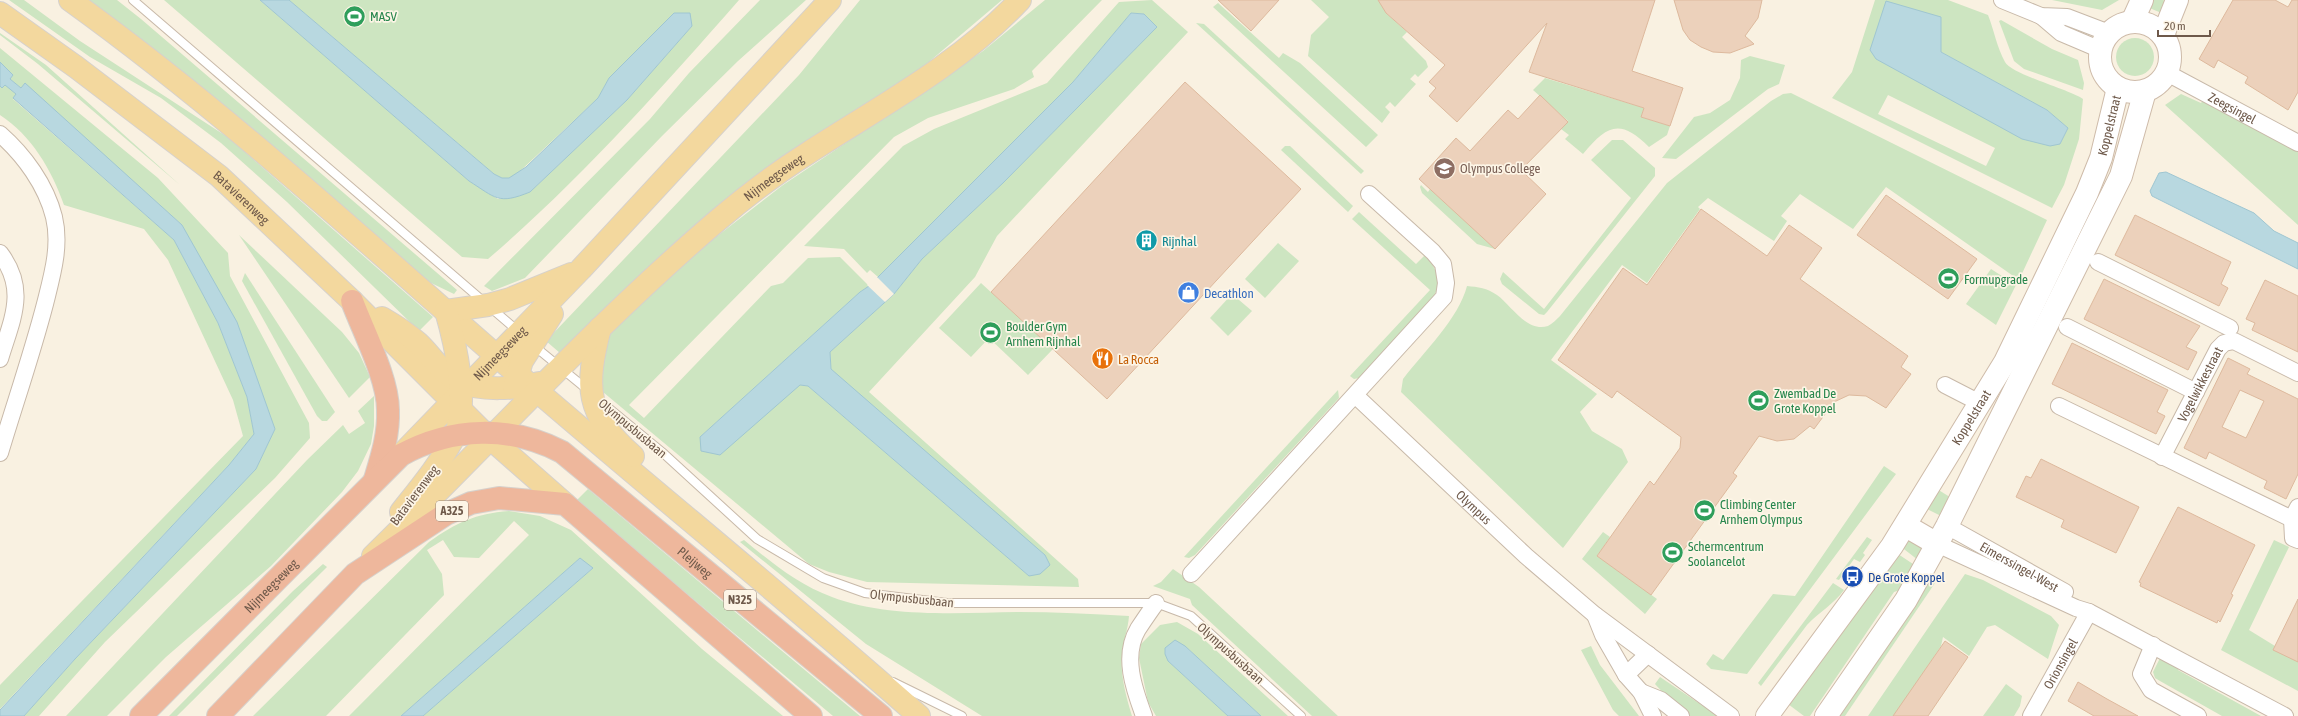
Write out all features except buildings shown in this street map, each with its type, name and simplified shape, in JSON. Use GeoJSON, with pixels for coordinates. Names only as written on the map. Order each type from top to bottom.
{"type":"FeatureCollection","features":[{"type":"Feature","properties":{"kind":"highway"},"geometry":{"type":"LineString","coordinates":[[352,301],[382,378],[388,409],[387,430],[375,480]]}},
{"type":"Feature","properties":{"kind":"highway","name":"Nijmeegseweg"},"geometry":{"type":"LineString","coordinates":[[141,716],[401,455],[419,445],[455,436],[497,432]]}},
{"type":"Feature","properties":{"kind":"highway","name":"Pleijweg"},"geometry":{"type":"LineString","coordinates":[[497,432],[545,443],[562,452],[882,716]]}},
{"type":"Feature","properties":{"kind":"highway","name":"Nijmeegseweg"},"geometry":{"type":"LineString","coordinates":[[218,716],[355,574],[446,514],[471,503],[499,498],[565,504]]}},
{"type":"Feature","properties":{"kind":"highway"},"geometry":{"type":"LineString","coordinates":[[565,504],[811,716]]}},
{"type":"Feature","properties":{"kind":"main road"},"geometry":{"type":"LineString","coordinates":[[70,0],[175,80],[497,356]]}},
{"type":"Feature","properties":{"kind":"main road","name":"Nijmeegseweg"},"geometry":{"type":"LineString","coordinates":[[401,455],[497,356],[526,338],[581,269],[830,0]]}},
{"type":"Feature","properties":{"kind":"main road","name":"Nijmeegseweg"},"geometry":{"type":"LineString","coordinates":[[355,574],[497,432],[534,381],[600,328],[719,219],[805,154],[951,60],[1005,17],[1020,0]]}},
{"type":"Feature","properties":{"kind":"main road","name":"Batavierenweg"},"geometry":{"type":"LineString","coordinates":[[0,13],[76,67],[219,176],[352,301],[461,394],[497,432]]}},
{"type":"Feature","properties":{"kind":"main road"},"geometry":{"type":"LineString","coordinates":[[446,311],[488,305],[527,293],[581,269]]}},
{"type":"Feature","properties":{"kind":"main road","name":"Batavierenweg"},"geometry":{"type":"LineString","coordinates":[[355,574],[435,468],[455,436],[461,394],[455,342],[446,311]]}},
{"type":"Feature","properties":{"kind":"main road"},"geometry":{"type":"LineString","coordinates":[[600,328],[590,378],[591,393],[596,411],[604,427],[620,445],[643,465],[684,514]]}},
{"type":"Feature","properties":{"kind":"main road","name":"Nijmeegseweg"},"geometry":{"type":"LineString","coordinates":[[526,338],[534,381]]}},
{"type":"Feature","properties":{"kind":"main road","name":"N325"},"geometry":{"type":"LineString","coordinates":[[497,356],[534,381],[618,462],[684,514],[919,716]]}},
{"type":"Feature","properties":{"kind":"main road","name":"Nijmeegseweg"},"geometry":{"type":"LineString","coordinates":[[461,394],[534,381]]}},
{"type":"Feature","properties":{"kind":"main road"},"geometry":{"type":"LineString","coordinates":[[497,432],[511,456],[565,504]]}},
{"type":"Feature","properties":{"kind":"street"},"geometry":{"type":"LineString","coordinates":[[2002,0],[2041,16],[2067,17],[2105,42]]}},
{"type":"Feature","properties":{"kind":"street"},"geometry":{"type":"LineString","coordinates":[[2132,22],[2142,0]]}},
{"type":"Feature","properties":{"kind":"street"},"geometry":{"type":"LineString","coordinates":[[2163,35],[2177,0]]}},
{"type":"Feature","properties":{"kind":"street"},"geometry":{"type":"LineString","coordinates":[[2132,22],[2144,23],[2154,27],[2163,35],[2167,42],[2170,58],[2167,73],[2154,87],[2145,91],[2127,91],[2118,88],[2107,78],[2103,72],[2100,58],[2105,42],[2119,26],[2132,22]]}},
{"type":"Feature","properties":{"kind":"street","name":"Zeegsingel"},"geometry":{"type":"LineString","coordinates":[[2167,73],[2298,142]]}},
{"type":"Feature","properties":{"kind":"street","name":"Koppelstraat"},"geometry":{"type":"LineString","coordinates":[[1767,716],[1911,518],[2005,362],[2087,193],[2101,158],[2118,88]]}},
{"type":"Feature","properties":{"kind":"street","name":"Koppelstraat"},"geometry":{"type":"LineString","coordinates":[[1826,716],[1906,600],[1942,535],[2121,176],[2145,91]]}},
{"type":"Feature","properties":{"kind":"street"},"geometry":{"type":"LineString","coordinates":[[0,134],[26,160],[46,195],[54,218],[56,241],[54,266],[40,324],[0,453]]}},
{"type":"Feature","properties":{"kind":"street"},"geometry":{"type":"LineString","coordinates":[[1191,574],[1356,396],[1444,297],[1446,283],[1443,264],[1433,252],[1369,194]]}},
{"type":"Feature","properties":{"kind":"street"},"geometry":{"type":"LineString","coordinates":[[0,253],[13,272],[17,289],[16,309],[0,359]]}},
{"type":"Feature","properties":{"kind":"street"},"geometry":{"type":"LineString","coordinates":[[2098,262],[2230,328]]}},
{"type":"Feature","properties":{"kind":"street"},"geometry":{"type":"LineString","coordinates":[[2067,327],[2196,392]]}},
{"type":"Feature","properties":{"kind":"street","name":"Vogelwikkestraat"},"geometry":{"type":"LineString","coordinates":[[2162,457],[2218,349],[2224,343],[2234,341],[2298,373]]}},
{"type":"Feature","properties":{"kind":"street"},"geometry":{"type":"LineString","coordinates":[[1945,385],[1980,403]]}},
{"type":"Feature","properties":{"kind":"street","name":"Olympus"},"geometry":{"type":"LineString","coordinates":[[1356,396],[1526,556],[1595,615],[1731,716]]}},
{"type":"Feature","properties":{"kind":"street"},"geometry":{"type":"LineString","coordinates":[[2059,406],[2162,457],[2295,513],[2293,538],[2298,540]]}},
{"type":"Feature","properties":{"kind":"street"},"geometry":{"type":"LineString","coordinates":[[1911,518],[1942,535]]}},
{"type":"Feature","properties":{"kind":"street","name":"Eimerssingel-West"},"geometry":{"type":"LineString","coordinates":[[1942,535],[2081,601],[2089,612],[2285,716]]}},
{"type":"Feature","properties":{"kind":"street"},"geometry":{"type":"LineString","coordinates":[[1144,716],[1131,680],[1131,648],[1138,630],[1156,603]]}},
{"type":"Feature","properties":{"kind":"street","name":"Orionsingel"},"geometry":{"type":"LineString","coordinates":[[2031,716],[2089,612]]}},
{"type":"Feature","properties":{"kind":"street","name":"Olympus"},"geometry":{"type":"LineString","coordinates":[[1595,615],[1603,635],[1626,675],[1641,692],[1653,716]]}},
{"type":"Feature","properties":{"kind":"street"},"geometry":{"type":"LineString","coordinates":[[2153,645],[2141,674],[2151,690],[2198,716]]}},
{"type":"Feature","properties":{"kind":"street"},"geometry":{"type":"LineString","coordinates":[[1626,675],[1648,654]]}},
{"type":"Feature","properties":{"kind":"street","name":"Olympus"},"geometry":{"type":"LineString","coordinates":[[1641,692],[1660,700],[1681,716]]}},
{"type":"Feature","properties":{"kind":"lane"},"geometry":{"type":"LineString","coordinates":[[133,0],[526,338],[534,381]]}},
{"type":"Feature","properties":{"kind":"lane","name":"Olympusbusbaan"},"geometry":{"type":"LineString","coordinates":[[534,381],[591,393],[662,452],[757,539],[823,578],[865,593],[947,603],[1156,603],[1191,616],[1301,716]]}},
{"type":"Feature","properties":{"kind":"lane","name":"N325"},"geometry":{"type":"LineString","coordinates":[[867,670],[962,716]]}},
{"type":"Feature","properties":{"kind":"green space"},"geometry":{"type":"Polygon","coordinates":[[[9,0],[24,0],[80,41],[229,138],[433,317],[419,331],[287,202],[221,143],[161,98],[90,57],[9,0]]]}},
{"type":"Feature","properties":{"kind":"green space"},"geometry":{"type":"Polygon","coordinates":[[[89,0],[117,0],[141,19],[457,290],[454,294],[429,282],[223,107],[89,0]]]}},
{"type":"Feature","properties":{"kind":"green space"},"geometry":{"type":"Polygon","coordinates":[[[164,0],[260,0],[469,181],[498,199],[530,192],[627,100],[692,26],[609,78],[598,98],[517,174],[509,178],[502,178],[494,174],[289,0],[739,0],[649,101],[587,167],[488,259],[462,257],[164,0]]]}},
{"type":"Feature","properties":{"kind":"green space"},"geometry":{"type":"Polygon","coordinates":[[[760,0],[806,0],[738,61],[662,136],[525,278],[492,291],[484,286],[650,119],[689,73],[760,0]]]}},
{"type":"Feature","properties":{"kind":"green space"},"geometry":{"type":"Polygon","coordinates":[[[860,0],[1002,0],[917,72],[560,353],[546,341],[799,75],[860,0]]]}},
{"type":"Feature","properties":{"kind":"green space"},"geometry":{"type":"Polygon","coordinates":[[[1045,0],[1102,0],[1032,71],[1034,77],[1014,89],[928,118],[894,137],[629,405],[644,418],[771,286],[783,283],[808,258],[840,257],[869,286],[860,292],[700,437],[800,385],[808,386],[1029,576],[831,369],[830,352],[894,294],[922,259],[1003,183],[1157,27],[1144,14],[1131,13],[1073,82],[878,277],[870,270],[867,273],[844,249],[804,246],[903,146],[934,129],[1047,83],[1119,2],[1152,0],[1188,32],[997,236],[975,277],[869,392],[1078,579],[1079,587],[867,582],[829,572],[809,564],[597,387],[609,336],[619,323],[689,258],[783,185],[983,51],[1045,0]]]}},
{"type":"Feature","properties":{"kind":"green space"},"geometry":{"type":"Polygon","coordinates":[[[1311,0],[1381,0],[1386,13],[1407,32],[1402,37],[1426,61],[1428,67],[1418,77],[1415,74],[1410,79],[1416,84],[1395,107],[1390,102],[1385,107],[1390,112],[1382,123],[1308,56],[1311,35],[1329,17],[1311,0]]]}},
{"type":"Feature","properties":{"kind":"green space"},"geometry":{"type":"Polygon","coordinates":[[[1875,0],[1948,0],[1988,15],[2000,51],[2009,67],[2083,99],[2079,139],[2064,185],[2052,208],[1832,98],[1852,72],[1875,0]],[[1886,1],[2022,139],[2060,144],[2068,128],[2047,110],[1941,52],[1886,1]],[[1888,95],[1878,114],[1986,166],[1995,148],[1888,95]]]}},
{"type":"Feature","properties":{"kind":"green space"},"geometry":{"type":"Polygon","coordinates":[[[2052,0],[2119,0],[2102,10],[2052,0]]]}},
{"type":"Feature","properties":{"kind":"green space"},"geometry":{"type":"Polygon","coordinates":[[[2149,0],[2163,0],[2169,3],[2164,14],[2147,7],[2149,0]]]}},
{"type":"Feature","properties":{"kind":"green space"},"geometry":{"type":"Polygon","coordinates":[[[1218,3],[1279,58],[1283,53],[1300,63],[1378,135],[1366,147],[1213,7],[1218,3]]]}},
{"type":"Feature","properties":{"kind":"green space"},"geometry":{"type":"Polygon","coordinates":[[[2001,20],[2052,49],[2078,60],[2084,83],[2083,90],[2024,69],[2014,61],[1999,21],[2001,20]]]}},
{"type":"Feature","properties":{"kind":"green space"},"geometry":{"type":"Polygon","coordinates":[[[1196,23],[1204,24],[1364,171],[1361,174],[1196,23]]]}},
{"type":"Feature","properties":{"kind":"green space"},"geometry":{"type":"Polygon","coordinates":[[[0,33],[46,65],[180,185],[38,64],[0,35],[0,33]]]}},
{"type":"Feature","properties":{"kind":"green space"},"geometry":{"type":"Polygon","coordinates":[[[2131,38],[2139,38],[2149,43],[2153,50],[2153,64],[2149,71],[2139,76],[2131,76],[2121,71],[2119,68],[2116,61],[2116,53],[2121,43],[2124,41],[2131,38]]]}},
{"type":"Feature","properties":{"kind":"green space"},"geometry":{"type":"Polygon","coordinates":[[[0,48],[158,178],[228,253],[230,276],[309,423],[310,438],[275,478],[105,642],[39,716],[24,716],[75,659],[256,469],[275,429],[182,225],[25,84],[21,88],[10,79],[13,75],[0,62],[0,48]]]}},
{"type":"Feature","properties":{"kind":"green space"},"geometry":{"type":"Polygon","coordinates":[[[1750,56],[1785,65],[1779,84],[1768,89],[1676,159],[1662,158],[1694,117],[1710,113],[1730,100],[1740,78],[1741,60],[1750,56]]]}},
{"type":"Feature","properties":{"kind":"green space"},"geometry":{"type":"Polygon","coordinates":[[[1545,78],[1644,108],[1641,117],[1670,126],[1667,135],[1649,147],[1630,132],[1622,129],[1614,129],[1607,131],[1599,137],[1583,154],[1565,139],[1569,135],[1561,129],[1568,121],[1533,90],[1545,78]]]}},
{"type":"Feature","properties":{"kind":"green space"},"geometry":{"type":"Polygon","coordinates":[[[5,84],[16,94],[13,99],[174,240],[218,323],[247,397],[254,434],[229,465],[0,709],[0,685],[243,436],[233,400],[168,260],[144,229],[64,205],[47,166],[39,154],[31,143],[11,123],[0,115],[0,86],[2,88],[5,84]]]}},
{"type":"Feature","properties":{"kind":"green space"},"geometry":{"type":"Polygon","coordinates":[[[1791,93],[2047,220],[2019,280],[1886,187],[1853,229],[1800,194],[1781,216],[1787,221],[1774,241],[1708,198],[1698,207],[1700,209],[1647,283],[1622,265],[1551,360],[1597,394],[1580,412],[1592,431],[1622,449],[1628,462],[1563,548],[1401,392],[1403,379],[1449,323],[1463,298],[1467,286],[1482,288],[1497,295],[1520,317],[1533,326],[1540,327],[1551,324],[1560,316],[1667,183],[1771,101],[1783,94],[1791,93]]]}},
{"type":"Feature","properties":{"kind":"green space"},"geometry":{"type":"Polygon","coordinates":[[[2181,94],[2201,103],[2204,99],[2298,149],[2298,225],[2165,105],[2181,94]]]}},
{"type":"Feature","properties":{"kind":"green space"},"geometry":{"type":"Polygon","coordinates":[[[1612,140],[1623,140],[1655,168],[1655,176],[1547,312],[1544,315],[1539,314],[1502,284],[1500,279],[1503,272],[1544,309],[1631,198],[1591,160],[1612,140]]]}},
{"type":"Feature","properties":{"kind":"green space"},"geometry":{"type":"Polygon","coordinates":[[[1285,146],[1290,146],[1353,206],[1348,212],[1281,150],[1285,146]]]}},
{"type":"Feature","properties":{"kind":"green space"},"geometry":{"type":"Polygon","coordinates":[[[1421,185],[1428,192],[1430,189],[1495,249],[1477,244],[1422,193],[1420,187],[1421,185]]]}},
{"type":"Feature","properties":{"kind":"green space"},"geometry":{"type":"Polygon","coordinates":[[[1359,212],[1416,264],[1425,255],[1435,269],[1438,285],[1434,296],[1359,378],[1354,379],[1350,376],[1430,290],[1352,219],[1359,212]]]}},
{"type":"Feature","properties":{"kind":"green space"},"geometry":{"type":"Polygon","coordinates":[[[239,235],[342,332],[359,353],[370,377],[349,398],[239,235]]]}},
{"type":"Feature","properties":{"kind":"green space"},"geometry":{"type":"Polygon","coordinates":[[[1278,243],[1299,261],[1265,298],[1245,279],[1278,243]]]}},
{"type":"Feature","properties":{"kind":"green space"},"geometry":{"type":"Polygon","coordinates":[[[1991,269],[2016,285],[1996,325],[1966,304],[1991,269]]]}},
{"type":"Feature","properties":{"kind":"green space"},"geometry":{"type":"Polygon","coordinates":[[[245,273],[335,412],[327,421],[322,421],[317,416],[242,281],[245,273]]]}},
{"type":"Feature","properties":{"kind":"green space","name":"Boulder Gym Arnhem Rijnhal"},"geometry":{"type":"Polygon","coordinates":[[[981,283],[1053,349],[1028,375],[989,338],[971,357],[939,328],[981,283]]]}},
{"type":"Feature","properties":{"kind":"green space"},"geometry":{"type":"Polygon","coordinates":[[[1232,294],[1252,311],[1228,336],[1210,318],[1232,294]]]}},
{"type":"Feature","properties":{"kind":"green space"},"geometry":{"type":"Polygon","coordinates":[[[1338,390],[1339,398],[1195,555],[1189,558],[1184,557],[1338,390]]]}},
{"type":"Feature","properties":{"kind":"green space"},"geometry":{"type":"Polygon","coordinates":[[[374,396],[374,426],[371,444],[358,471],[342,492],[271,566],[166,657],[107,716],[66,716],[307,460],[343,425],[349,434],[365,423],[358,411],[374,396]]]}},
{"type":"Feature","properties":{"kind":"green space"},"geometry":{"type":"Polygon","coordinates":[[[1884,466],[1896,474],[1747,674],[1711,669],[1706,664],[1713,654],[1723,660],[1773,594],[1795,596],[1884,466]]]}},
{"type":"Feature","properties":{"kind":"green space"},"geometry":{"type":"Polygon","coordinates":[[[588,489],[860,716],[833,716],[576,501],[588,489]]]}},
{"type":"Feature","properties":{"kind":"green space"},"geometry":{"type":"Polygon","coordinates":[[[1937,489],[1953,499],[1943,517],[1925,508],[1937,489]]]}},
{"type":"Feature","properties":{"kind":"green space"},"geometry":{"type":"Polygon","coordinates":[[[509,511],[540,516],[571,530],[702,649],[783,716],[423,716],[592,569],[580,558],[401,716],[349,716],[529,535],[514,521],[479,558],[454,557],[443,540],[427,550],[442,574],[444,595],[326,716],[253,716],[429,542],[449,529],[467,520],[486,514],[509,511]]]}},
{"type":"Feature","properties":{"kind":"green space"},"geometry":{"type":"Polygon","coordinates":[[[1603,532],[1610,537],[1597,556],[1657,599],[1645,614],[1582,559],[1603,532]]]}},
{"type":"Feature","properties":{"kind":"green space"},"geometry":{"type":"Polygon","coordinates":[[[1867,537],[1872,540],[1863,553],[1865,555],[1860,562],[1854,559],[1839,580],[1836,579],[1867,537]]]}},
{"type":"Feature","properties":{"kind":"green space"},"geometry":{"type":"Polygon","coordinates":[[[744,540],[796,579],[820,592],[853,604],[924,613],[1032,612],[1129,616],[1123,649],[1122,670],[1124,685],[1132,716],[982,716],[866,644],[740,542],[744,540]]]}},
{"type":"Feature","properties":{"kind":"green space"},"geometry":{"type":"Polygon","coordinates":[[[1908,540],[1925,549],[1918,560],[1900,546],[1908,540]]]}},
{"type":"Feature","properties":{"kind":"green space"},"geometry":{"type":"Polygon","coordinates":[[[2274,540],[2289,547],[2249,630],[2298,660],[2298,691],[2221,650],[2274,540]]]}},
{"type":"Feature","properties":{"kind":"green space"},"geometry":{"type":"Polygon","coordinates":[[[1895,552],[1916,566],[1903,589],[1894,592],[1810,716],[1804,716],[1788,704],[1895,552]]]}},
{"type":"Feature","properties":{"kind":"green space"},"geometry":{"type":"Polygon","coordinates":[[[323,564],[327,567],[177,716],[169,716],[293,591],[323,564]]]}},
{"type":"Feature","properties":{"kind":"green space"},"geometry":{"type":"Polygon","coordinates":[[[1173,569],[1199,587],[1338,716],[1312,716],[1192,605],[1190,599],[1153,586],[1161,582],[1173,569]]]}},
{"type":"Feature","properties":{"kind":"green space"},"geometry":{"type":"Polygon","coordinates":[[[1928,574],[1937,580],[1845,716],[1833,716],[1928,574]]]}},
{"type":"Feature","properties":{"kind":"green space"},"geometry":{"type":"Polygon","coordinates":[[[1965,574],[1983,580],[2051,616],[2059,625],[2048,659],[1995,625],[1987,627],[1969,656],[1943,637],[1941,646],[1895,716],[1868,716],[1965,574]]]}},
{"type":"Feature","properties":{"kind":"green space"},"geometry":{"type":"Polygon","coordinates":[[[1833,583],[1844,590],[1836,600],[1807,625],[1761,686],[1758,683],[1833,583]]]}},
{"type":"Feature","properties":{"kind":"green space"},"geometry":{"type":"Polygon","coordinates":[[[1177,622],[1198,634],[1288,716],[1261,716],[1185,646],[1168,661],[1228,716],[1156,716],[1148,702],[1139,658],[1141,644],[1160,625],[1177,622]]]}},
{"type":"Feature","properties":{"kind":"green space"},"geometry":{"type":"Polygon","coordinates":[[[1591,646],[1600,665],[1639,716],[1619,716],[1613,710],[1581,650],[1591,646]]]}},
{"type":"Feature","properties":{"kind":"green space"},"geometry":{"type":"Polygon","coordinates":[[[2160,658],[2179,668],[2178,670],[2261,716],[2222,716],[2160,681],[2155,678],[2153,672],[2160,658]]]}},
{"type":"Feature","properties":{"kind":"green space"},"geometry":{"type":"Polygon","coordinates":[[[1660,677],[1718,716],[1690,716],[1667,697],[1655,684],[1660,677]]]}},
{"type":"Feature","properties":{"kind":"green space"},"geometry":{"type":"Polygon","coordinates":[[[2006,684],[2022,696],[2020,706],[2014,716],[1983,716],[2006,684]]]}},
{"type":"Feature","properties":{"kind":"water"},"geometry":{"type":"Polygon","coordinates":[[[260,0],[289,0],[494,174],[502,178],[509,178],[526,167],[598,98],[609,78],[674,13],[690,13],[692,26],[627,100],[530,192],[504,199],[492,195],[469,181],[260,0]]]}},
{"type":"Feature","properties":{"kind":"water"},"geometry":{"type":"Polygon","coordinates":[[[1886,1],[1941,17],[1941,52],[2047,110],[2068,128],[2060,144],[2050,146],[2022,139],[1876,59],[1870,50],[1886,1]]]}},
{"type":"Feature","properties":{"kind":"water"},"geometry":{"type":"Polygon","coordinates":[[[1131,13],[1144,14],[1157,27],[1003,183],[922,259],[894,294],[830,352],[831,369],[1045,555],[1050,565],[1040,574],[1029,576],[808,386],[800,385],[720,455],[701,451],[700,437],[860,292],[869,286],[1073,82],[1131,13]]]}},
{"type":"Feature","properties":{"kind":"water"},"geometry":{"type":"Polygon","coordinates":[[[0,62],[13,75],[10,79],[21,88],[25,83],[182,225],[237,322],[275,429],[256,469],[75,659],[24,716],[0,716],[0,710],[229,465],[254,434],[247,397],[218,323],[174,240],[13,98],[16,94],[5,85],[2,88],[0,86],[0,62]]]}},
{"type":"Feature","properties":{"kind":"water"},"geometry":{"type":"Polygon","coordinates":[[[2166,172],[2254,213],[2274,231],[2298,243],[2298,269],[2152,196],[2150,191],[2159,173],[2166,172]]]}},
{"type":"Feature","properties":{"kind":"water"},"geometry":{"type":"Polygon","coordinates":[[[580,558],[593,568],[423,716],[401,716],[580,558]]]}},
{"type":"Feature","properties":{"kind":"water"},"geometry":{"type":"Polygon","coordinates":[[[1175,640],[1185,646],[1261,716],[1228,716],[1168,661],[1165,654],[1165,648],[1175,640]]]}},
{"type":"Feature","properties":{"kind":"pier"},"geometry":{"type":"Polygon","coordinates":[[[876,276],[894,294],[885,302],[867,285],[876,276]]]}},
{"type":"Feature","properties":{"kind":"place","name":"MASV"},"geometry":{"type":"Point","coordinates":[355,16]}},
{"type":"Feature","properties":{"kind":"place","name":"Olympus College"},"geometry":{"type":"Point","coordinates":[1444,168]}},
{"type":"Feature","properties":{"kind":"place","name":"Rijnhal"},"geometry":{"type":"Point","coordinates":[1146,241]}},
{"type":"Feature","properties":{"kind":"place","name":"Formupgrade"},"geometry":{"type":"Point","coordinates":[1948,279]}},
{"type":"Feature","properties":{"kind":"place","name":"Decathlon"},"geometry":{"type":"Point","coordinates":[1189,293]}},
{"type":"Feature","properties":{"kind":"place","name":"Boulder Gym Arnhem Rijnhal"},"geometry":{"type":"Point","coordinates":[990,333]}},
{"type":"Feature","properties":{"kind":"place","name":"La Rocca"},"geometry":{"type":"Point","coordinates":[1103,359]}},
{"type":"Feature","properties":{"kind":"place","name":"Zwembad De Grote Koppel"},"geometry":{"type":"Point","coordinates":[1759,400]}},
{"type":"Feature","properties":{"kind":"place","name":"Climbing Center Arnhem Olympus"},"geometry":{"type":"Point","coordinates":[1704,511]}},
{"type":"Feature","properties":{"kind":"place","name":"Schermcentrum Soolancelot"},"geometry":{"type":"Point","coordinates":[1672,553]}},
{"type":"Feature","properties":{"kind":"place","name":"De Grote Koppel"},"geometry":{"type":"Point","coordinates":[1853,577]}}]}
